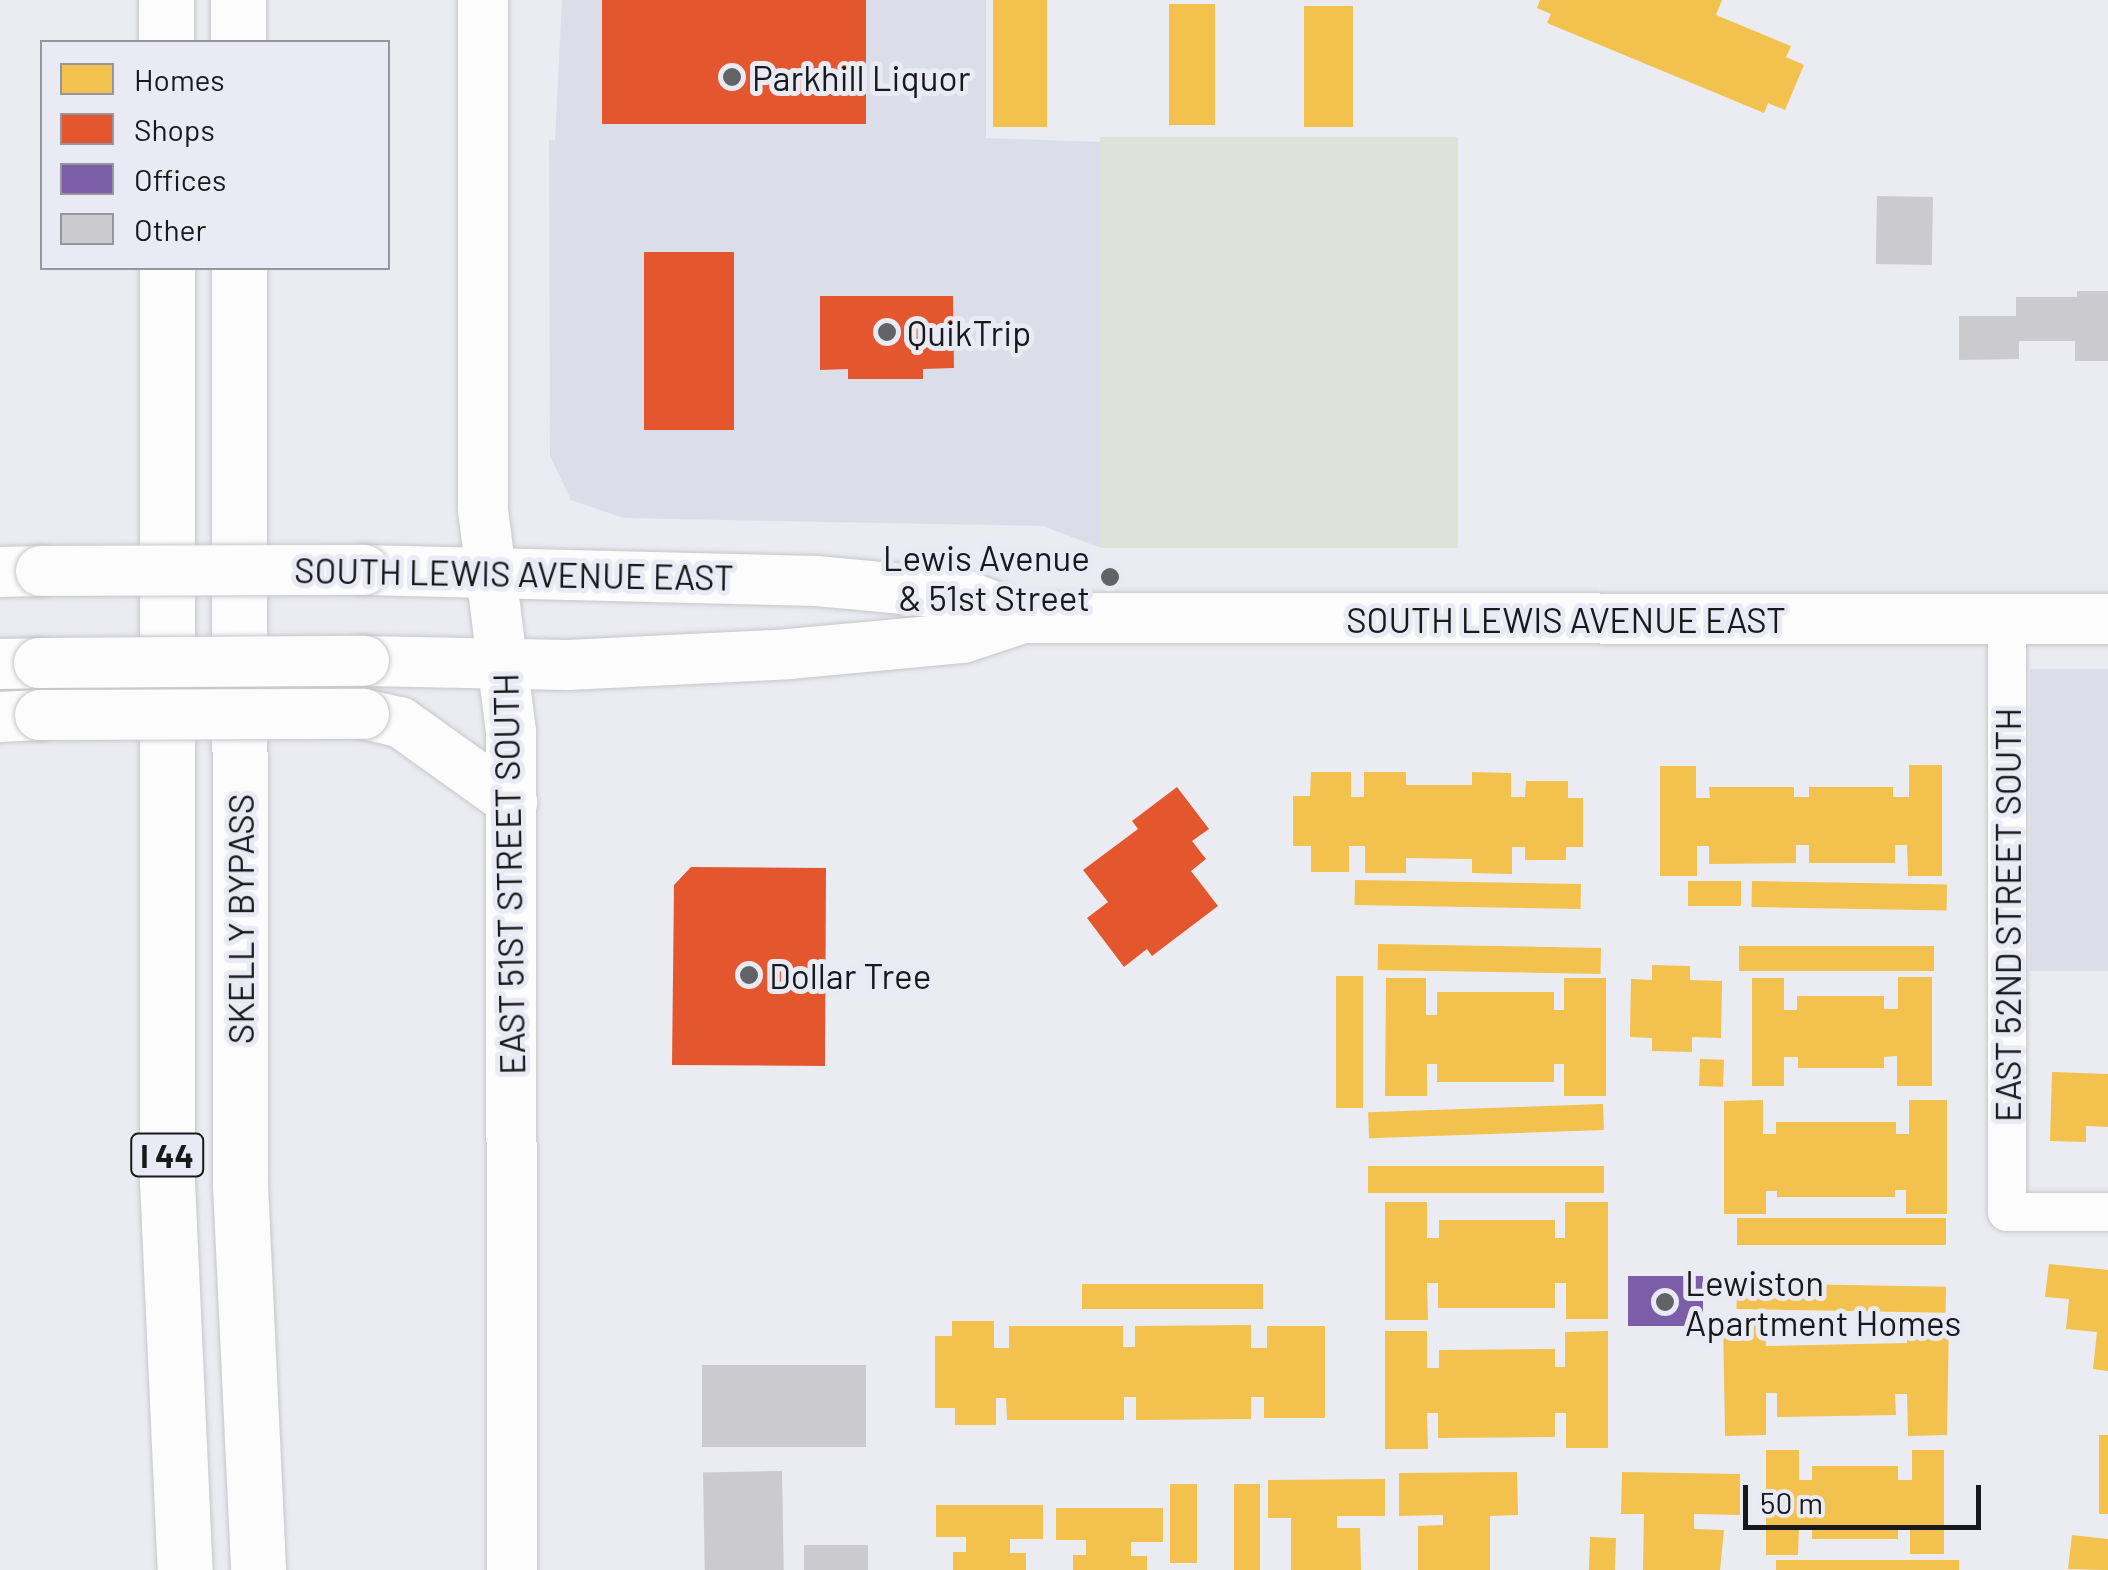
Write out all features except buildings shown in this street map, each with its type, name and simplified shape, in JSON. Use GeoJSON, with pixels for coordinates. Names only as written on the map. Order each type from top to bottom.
{"type":"FeatureCollection","features":[{"type":"Feature","properties":{"kind":"highway"},"geometry":{"type":"LineString","coordinates":[[166,0],[166,40]]}},
{"type":"Feature","properties":{"kind":"highway"},"geometry":{"type":"LineString","coordinates":[[238,0],[238,40]]}},
{"type":"Feature","properties":{"kind":"highway","name":"SKELLY BYPASS"},"geometry":{"type":"LineString","coordinates":[[166,270],[167,1181],[184,1570]]}},
{"type":"Feature","properties":{"kind":"highway","name":"SKELLY BYPASS"},"geometry":{"type":"LineString","coordinates":[[239,270],[240,1185],[258,1570]]}},
{"type":"Feature","properties":{"kind":"main road","name":"EAST 51ST STREET SOUTH"},"geometry":{"type":"LineString","coordinates":[[483,0],[483,510],[504,663],[512,802],[512,1570]]}},
{"type":"Feature","properties":{"kind":"main road","name":"SOUTH LEWIS AVENUE EAST"},"geometry":{"type":"LineString","coordinates":[[20,572],[710,574],[964,595],[1023,618]]}},
{"type":"Feature","properties":{"kind":"main road"},"geometry":{"type":"LineString","coordinates":[[851,648],[852,630],[860,620],[926,593]]}},
{"type":"Feature","properties":{"kind":"main road","name":"SOUTH LEWIS AVENUE EAST"},"geometry":{"type":"LineString","coordinates":[[19,664],[504,663],[851,648],[963,638],[1023,618],[2108,619]]}},
{"type":"Feature","properties":{"kind":"main road"},"geometry":{"type":"LineString","coordinates":[[20,716],[364,714],[400,722],[512,802]]}},
{"type":"Feature","properties":{"kind":"street","name":"EAST 52ND STREET SOUTH"},"geometry":{"type":"LineString","coordinates":[[2008,618],[2008,1212],[2108,1212]]}},
{"type":"Feature","properties":{"kind":"shaded area","name":"QuikTrip"},"geometry":{"type":"Polygon","coordinates":[[[562,0],[986,0],[986,138],[1100,142],[1101,548],[1043,526],[624,518],[571,500],[550,456],[549,140],[555,140],[562,0]]]}},
{"type":"Feature","properties":{"kind":"shaded area"},"geometry":{"type":"Polygon","coordinates":[[[1100,137],[1458,137],[1458,548],[1100,548],[1100,137]]]}},
{"type":"Feature","properties":{"kind":"shaded area"},"geometry":{"type":"Polygon","coordinates":[[[2030,669],[2108,669],[2108,971],[2030,971],[2030,669]]]}},
{"type":"Feature","properties":{"kind":"place","name":"Parkhill Liquor"},"geometry":{"type":"Point","coordinates":[732,77]}},
{"type":"Feature","properties":{"kind":"place","name":"QuikTrip"},"geometry":{"type":"Point","coordinates":[887,332]}},
{"type":"Feature","properties":{"kind":"place","name":"Lewis Avenue & 51st Street"},"geometry":{"type":"Point","coordinates":[1110,577]}},
{"type":"Feature","properties":{"kind":"place","name":"Dollar Tree"},"geometry":{"type":"Point","coordinates":[749,975]}},
{"type":"Feature","properties":{"kind":"place","name":"Lewiston Apartment Homes"},"geometry":{"type":"Point","coordinates":[1665,1302]}}]}
